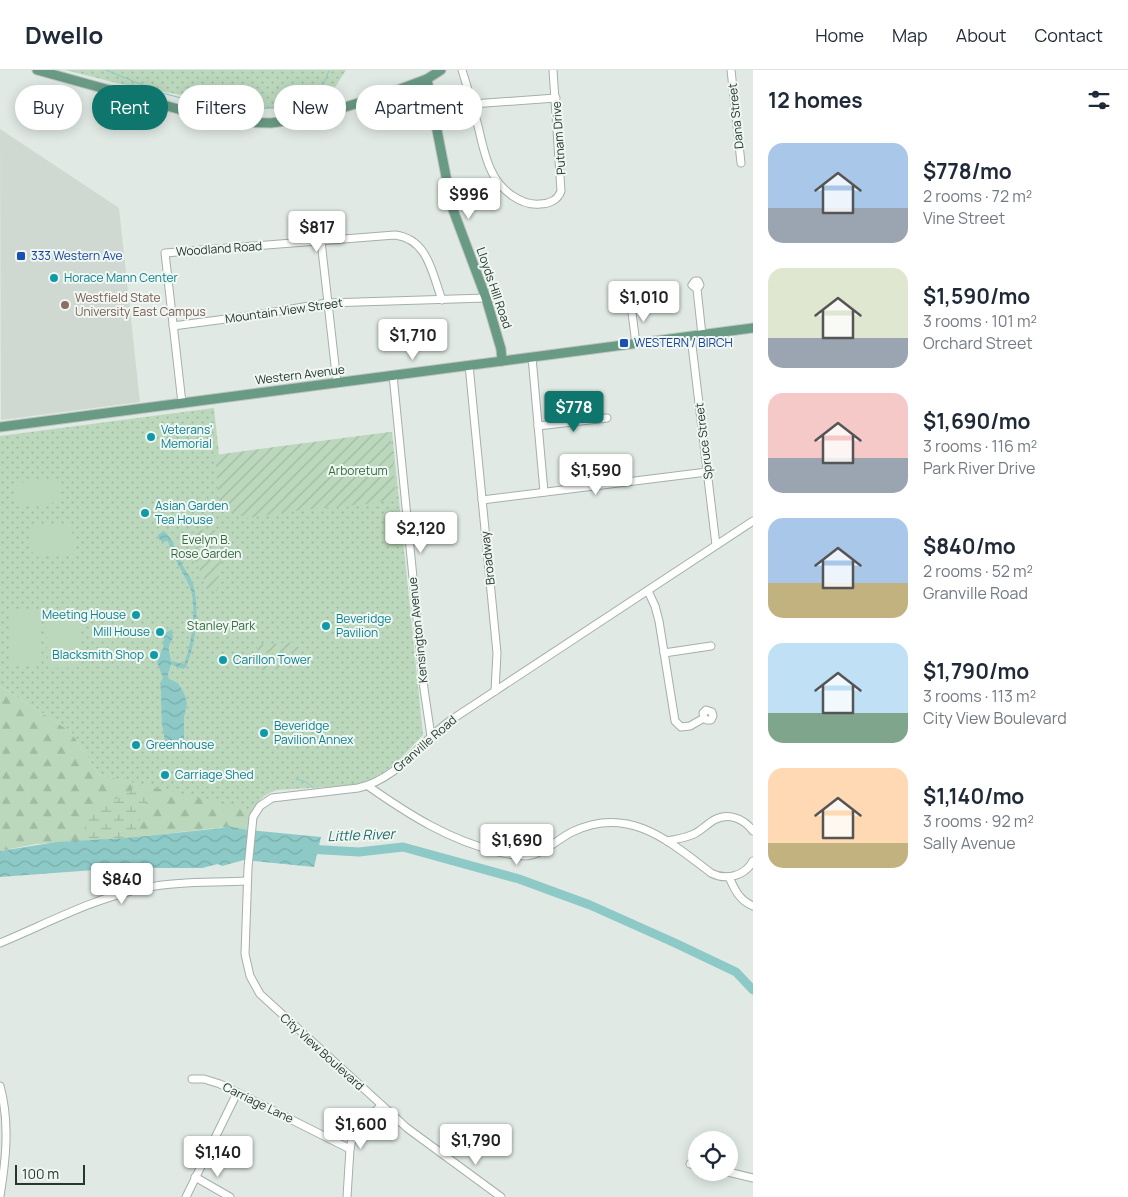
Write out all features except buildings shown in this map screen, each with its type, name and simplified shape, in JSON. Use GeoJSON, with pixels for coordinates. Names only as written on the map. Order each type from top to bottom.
{"type":"FeatureCollection","features":[{"type":"Feature","properties":{"kind":"main road"},"geometry":{"type":"LineString","coordinates":[[38,70],[208,117],[258,123],[284,122],[313,116],[387,94],[427,79],[441,70]]}},
{"type":"Feature","properties":{"kind":"main road","name":"Lloyds Hill Road"},"geometry":{"type":"LineString","coordinates":[[427,79],[452,207],[486,298],[498,338],[502,361]]}},
{"type":"Feature","properties":{"kind":"main road","name":"Western Avenue"},"geometry":{"type":"LineString","coordinates":[[0,427],[753,328]]}},
{"type":"Feature","properties":{"kind":"street","name":"Putnam Drive"},"geometry":{"type":"LineString","coordinates":[[462,70],[466,85]]}},
{"type":"Feature","properties":{"kind":"street","name":"Putnam Drive"},"geometry":{"type":"LineString","coordinates":[[479,130],[494,177],[512,196],[538,205],[559,196],[561,191],[553,70]]}},
{"type":"Feature","properties":{"kind":"street","name":"Dana Street"},"geometry":{"type":"LineString","coordinates":[[731,70],[741,163]]}},
{"type":"Feature","properties":{"kind":"street"},"geometry":{"type":"LineString","coordinates":[[482,103],[556,98]]}},
{"type":"Feature","properties":{"kind":"street","name":"Woodland Road"},"geometry":{"type":"LineString","coordinates":[[173,326],[165,253],[395,235],[408,237],[421,247],[426,255],[442,300]]}},
{"type":"Feature","properties":{"kind":"street"},"geometry":{"type":"LineString","coordinates":[[321,241],[336,383]]}},
{"type":"Feature","properties":{"kind":"street"},"geometry":{"type":"LineString","coordinates":[[697,289],[702,335]]}},
{"type":"Feature","properties":{"kind":"street","name":"Mountain View Street"},"geometry":{"type":"LineString","coordinates":[[173,326],[327,303],[486,298]]}},
{"type":"Feature","properties":{"kind":"street"},"geometry":{"type":"LineString","coordinates":[[630,301],[636,344]]}},
{"type":"Feature","properties":{"kind":"street"},"geometry":{"type":"LineString","coordinates":[[173,326],[182,403]]}},
{"type":"Feature","properties":{"kind":"street","name":"Spruce Street"},"geometry":{"type":"LineString","coordinates":[[691,337],[716,545]]}},
{"type":"Feature","properties":{"kind":"street"},"geometry":{"type":"LineString","coordinates":[[532,357],[544,492]]}},
{"type":"Feature","properties":{"kind":"street","name":"Broadway"},"geometry":{"type":"LineString","coordinates":[[469,366],[497,653],[495,691]]}},
{"type":"Feature","properties":{"kind":"street","name":"Kensington Avenue"},"geometry":{"type":"LineString","coordinates":[[393,375],[424,689],[431,736]]}},
{"type":"Feature","properties":{"kind":"street"},"geometry":{"type":"LineString","coordinates":[[538,426],[607,418]]}},
{"type":"Feature","properties":{"kind":"street"},"geometry":{"type":"LineString","coordinates":[[482,500],[707,472]]}},
{"type":"Feature","properties":{"kind":"street","name":"Granville Road"},"geometry":{"type":"LineString","coordinates":[[247,881],[252,822],[257,809],[272,798],[286,795],[337,792],[368,786],[380,780],[396,770],[446,724],[753,521]]}},
{"type":"Feature","properties":{"kind":"street"},"geometry":{"type":"LineString","coordinates":[[648,591],[656,610],[676,723],[680,727],[686,727],[704,718]]}},
{"type":"Feature","properties":{"kind":"street"},"geometry":{"type":"LineString","coordinates":[[664,653],[711,646]]}},
{"type":"Feature","properties":{"kind":"street"},"geometry":{"type":"LineString","coordinates":[[380,780],[382,796]]}},
{"type":"Feature","properties":{"kind":"street"},"geometry":{"type":"LineString","coordinates":[[368,786],[430,826],[460,841],[514,855],[527,856],[536,853],[576,830],[605,822],[618,822],[635,825],[667,841],[720,877],[729,877],[743,872],[753,861]]}},
{"type":"Feature","properties":{"kind":"street"},"geometry":{"type":"LineString","coordinates":[[667,841],[692,835],[713,821],[726,817],[742,821],[753,831]]}},
{"type":"Feature","properties":{"kind":"street"},"geometry":{"type":"LineString","coordinates":[[729,877],[737,894],[745,902],[753,906]]}},
{"type":"Feature","properties":{"kind":"street"},"geometry":{"type":"LineString","coordinates":[[0,943],[98,902],[136,890],[167,885],[247,881]]}},
{"type":"Feature","properties":{"kind":"street","name":"City View Boulevard"},"geometry":{"type":"LineString","coordinates":[[247,881],[246,964],[254,985],[260,994],[380,1106],[501,1197]]}},
{"type":"Feature","properties":{"kind":"street","name":"Carriage Lane"},"geometry":{"type":"LineString","coordinates":[[192,1079],[204,1079],[237,1093],[350,1149]]}},
{"type":"Feature","properties":{"kind":"street"},"geometry":{"type":"LineString","coordinates":[[0,1086],[4,1102],[6,1131],[0,1196]]}},
{"type":"Feature","properties":{"kind":"street"},"geometry":{"type":"LineString","coordinates":[[186,1197],[237,1093]]}},
{"type":"Feature","properties":{"kind":"street"},"geometry":{"type":"LineString","coordinates":[[347,1197],[352,1139],[380,1106]]}},
{"type":"Feature","properties":{"kind":"street"},"geometry":{"type":"LineString","coordinates":[[738,1174],[753,1178]]}},
{"type":"Feature","properties":{"kind":"street"},"geometry":{"type":"LineString","coordinates":[[195,1177],[230,1197]]}},
{"type":"Feature","properties":{"kind":"shaded area","name":"Westfield State University East Campus"},"geometry":{"type":"Polygon","coordinates":[[[0,129],[119,208],[140,402],[1,420],[0,129]]]}},
{"type":"Feature","properties":{"kind":"green space"},"geometry":{"type":"Polygon","coordinates":[[[65,70],[346,70],[337,85],[274,85],[274,109],[272,109],[264,108],[264,85],[178,85],[178,94],[168,93],[168,85],[121,84],[65,70]]]}},
{"type":"Feature","properties":{"kind":"green space","name":"Stanley Park"},"geometry":{"type":"Polygon","coordinates":[[[214,408],[219,455],[392,432],[423,735],[398,761],[378,777],[359,785],[277,790],[260,800],[255,812],[99,775],[71,732],[0,686],[0,436],[214,408]]]}},
{"type":"Feature","properties":{"kind":"green space","name":"Arboretum"},"geometry":{"type":"Polygon","coordinates":[[[390,432],[396,497],[376,503],[302,510],[248,518],[225,507],[219,500],[215,455],[390,432]]]}},
{"type":"Feature","properties":{"kind":"green space"},"geometry":{"type":"Polygon","coordinates":[[[60,479],[62,502],[15,506],[13,483],[60,479]]]}},
{"type":"Feature","properties":{"kind":"green space"},"geometry":{"type":"Polygon","coordinates":[[[71,523],[75,553],[33,557],[30,527],[71,523]]]}},
{"type":"Feature","properties":{"kind":"green space","name":"Evelyn B. Rose Garden"},"geometry":{"type":"Polygon","coordinates":[[[209,529],[222,532],[224,538],[217,591],[213,591],[208,587],[188,546],[191,534],[199,530],[209,529]]]}},
{"type":"Feature","properties":{"kind":"green space"},"geometry":{"type":"Polygon","coordinates":[[[40,610],[42,665],[11,666],[9,611],[40,610]]]}},
{"type":"Feature","properties":{"kind":"green space"},"geometry":{"type":"Polygon","coordinates":[[[78,611],[80,667],[48,668],[46,613],[78,611]]]}},
{"type":"Feature","properties":{"kind":"green space"},"geometry":{"type":"Polygon","coordinates":[[[298,642],[298,651],[258,654],[257,645],[298,642]]]}},
{"type":"Feature","properties":{"kind":"green space"},"geometry":{"type":"Polygon","coordinates":[[[299,656],[299,668],[259,670],[258,660],[299,656]]]}},
{"type":"Feature","properties":{"kind":"green space"},"geometry":{"type":"Polygon","coordinates":[[[0,686],[71,732],[99,775],[252,810],[248,830],[226,827],[126,838],[36,844],[0,851],[0,686]]]}},
{"type":"Feature","properties":{"kind":"green space"},"geometry":{"type":"Polygon","coordinates":[[[138,785],[154,788],[145,805],[137,828],[137,837],[83,840],[88,822],[95,811],[138,785]]]}},
{"type":"Feature","properties":{"kind":"water"},"geometry":{"type":"Polygon","coordinates":[[[164,531],[173,542],[183,567],[192,581],[196,605],[196,626],[186,667],[183,669],[171,664],[167,678],[178,683],[187,703],[184,717],[184,745],[182,749],[175,750],[171,749],[167,744],[164,736],[160,683],[163,678],[157,662],[163,648],[164,634],[172,629],[173,638],[169,645],[171,661],[184,664],[191,636],[193,604],[190,587],[168,541],[163,542],[159,539],[158,535],[164,531]]]}},
{"type":"Feature","properties":{"kind":"water"},"geometry":{"type":"Polygon","coordinates":[[[227,826],[248,830],[321,837],[314,867],[244,860],[222,866],[218,864],[202,868],[121,868],[0,877],[0,851],[57,842],[126,838],[227,826]]]}},
{"type":"Feature","properties":{"kind":"waterway"},"geometry":{"type":"LineString","coordinates":[[106,70],[162,93],[245,111],[275,107],[311,97],[321,89],[329,71]]}},
{"type":"Feature","properties":{"kind":"waterway"},"geometry":{"type":"LineString","coordinates":[[296,779],[306,782],[314,788]]}},
{"type":"Feature","properties":{"kind":"waterway","name":"Little River"},"geometry":{"type":"LineString","coordinates":[[307,849],[359,852],[403,847],[519,879],[590,905],[675,943],[736,972],[753,990]]}},
{"type":"Feature","properties":{"kind":"place","name":"333 Western Ave"},"geometry":{"type":"Point","coordinates":[21,256]}},
{"type":"Feature","properties":{"kind":"place","name":"Horace Mann Center"},"geometry":{"type":"Point","coordinates":[54,278]}},
{"type":"Feature","properties":{"kind":"place","name":"Westfield State University East Campus"},"geometry":{"type":"Point","coordinates":[65,305]}},
{"type":"Feature","properties":{"kind":"place","name":"WESTERN / BIRCH"},"geometry":{"type":"Point","coordinates":[624,343]}},
{"type":"Feature","properties":{"kind":"place","name":"Veterans' Memorial"},"geometry":{"type":"Point","coordinates":[151,437]}},
{"type":"Feature","properties":{"kind":"place","name":"Asian Garden Tea House"},"geometry":{"type":"Point","coordinates":[145,513]}},
{"type":"Feature","properties":{"kind":"place","name":"Meeting House"},"geometry":{"type":"Point","coordinates":[136,615]}},
{"type":"Feature","properties":{"kind":"place","name":"Beveridge Pavilion"},"geometry":{"type":"Point","coordinates":[326,626]}},
{"type":"Feature","properties":{"kind":"place","name":"Mill House"},"geometry":{"type":"Point","coordinates":[160,632]}},
{"type":"Feature","properties":{"kind":"place","name":"Blacksmith Shop"},"geometry":{"type":"Point","coordinates":[154,655]}},
{"type":"Feature","properties":{"kind":"place","name":"Carillon Tower"},"geometry":{"type":"Point","coordinates":[223,660]}},
{"type":"Feature","properties":{"kind":"place","name":"Beveridge Pavilion Annex"},"geometry":{"type":"Point","coordinates":[264,733]}},
{"type":"Feature","properties":{"kind":"place","name":"Greenhouse"},"geometry":{"type":"Point","coordinates":[136,745]}},
{"type":"Feature","properties":{"kind":"place","name":"Carriage Shed"},"geometry":{"type":"Point","coordinates":[165,775]}}]}
